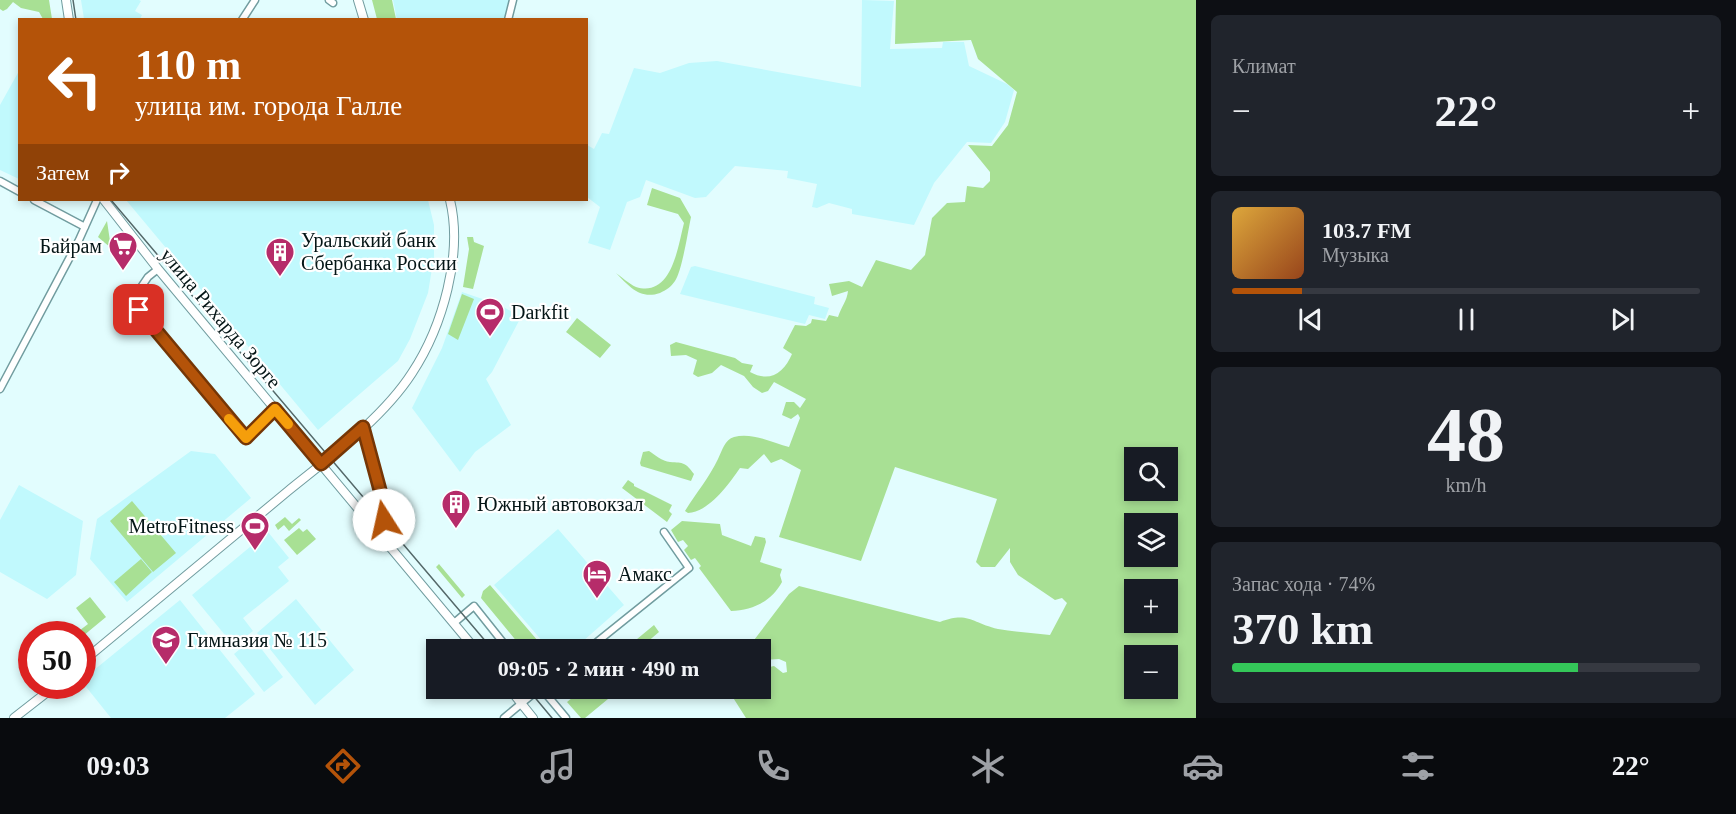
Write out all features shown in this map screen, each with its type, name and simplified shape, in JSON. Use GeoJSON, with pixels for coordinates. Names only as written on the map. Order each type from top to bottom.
{"type":"FeatureCollection","features":[{"type":"Feature","properties":{"kind":"main road"},"geometry":{"type":"LineString","coordinates":[[66,0],[69,18]]}},
{"type":"Feature","properties":{"kind":"main road"},"geometry":{"type":"LineString","coordinates":[[358,0],[363,18]]}},
{"type":"Feature","properties":{"kind":"main road","name":"улица Рихарда Зорге"},"geometry":{"type":"LineString","coordinates":[[105,201],[158,269],[467,639]]}},
{"type":"Feature","properties":{"kind":"main road"},"geometry":{"type":"LineString","coordinates":[[96,650],[321,464],[390,400],[412,373],[429,342],[448,287],[453,260],[453,210],[450,201]]}},
{"type":"Feature","properties":{"kind":"main road"},"geometry":{"type":"LineString","coordinates":[[363,427],[384,505],[384,520],[392,548]]}},
{"type":"Feature","properties":{"kind":"main road"},"geometry":{"type":"LineString","coordinates":[[14,718],[38,699]]}},
{"type":"Feature","properties":{"kind":"main road"},"geometry":{"type":"LineString","coordinates":[[518,699],[534,718]]}},
{"type":"Feature","properties":{"kind":"street"},"geometry":{"type":"LineString","coordinates":[[244,18],[255,0]]}},
{"type":"Feature","properties":{"kind":"street"},"geometry":{"type":"LineString","coordinates":[[508,18],[513,0]]}},
{"type":"Feature","properties":{"kind":"street"},"geometry":{"type":"LineString","coordinates":[[0,181],[18,191]]}},
{"type":"Feature","properties":{"kind":"street"},"geometry":{"type":"LineString","coordinates":[[36,201],[85,226]]}},
{"type":"Feature","properties":{"kind":"street"},"geometry":{"type":"LineString","coordinates":[[0,389],[98,201]]}},
{"type":"Feature","properties":{"kind":"street"},"geometry":{"type":"LineString","coordinates":[[158,269],[148,277],[134,299],[139,310],[246,438],[275,409]]}},
{"type":"Feature","properties":{"kind":"street"},"geometry":{"type":"LineString","coordinates":[[601,639],[689,568],[664,532]]}},
{"type":"Feature","properties":{"kind":"street"},"geometry":{"type":"LineString","coordinates":[[454,623],[474,606],[500,639]]}},
{"type":"Feature","properties":{"kind":"street"},"geometry":{"type":"LineString","coordinates":[[504,718],[526,699]]}},
{"type":"Feature","properties":{"kind":"street"},"geometry":{"type":"LineString","coordinates":[[550,699],[566,718]]}},
{"type":"Feature","properties":{"kind":"shaded area"},"geometry":{"type":"Polygon","coordinates":[[[81,0],[141,1],[135,11],[142,15],[140,18],[84,18],[81,0]]]}},
{"type":"Feature","properties":{"kind":"shaded area"},"geometry":{"type":"Polygon","coordinates":[[[393,0],[509,0],[510,4],[506,18],[397,18],[393,0]]]}},
{"type":"Feature","properties":{"kind":"shaded area"},"geometry":{"type":"Polygon","coordinates":[[[862,0],[894,1],[890,49],[942,48],[943,42],[964,42],[969,66],[1007,84],[1014,90],[1005,122],[991,143],[967,142],[934,183],[914,225],[852,214],[852,209],[829,203],[817,208],[812,207],[817,184],[787,178],[788,171],[735,166],[706,197],[695,198],[646,180],[640,197],[627,202],[610,250],[588,243],[600,207],[588,198],[588,146],[594,149],[602,133],[609,134],[634,68],[660,73],[689,63],[717,61],[861,87],[862,0]]]}},
{"type":"Feature","properties":{"kind":"shaded area"},"geometry":{"type":"Polygon","coordinates":[[[18,73],[18,179],[0,170],[0,105],[18,73]]]}},
{"type":"Feature","properties":{"kind":"shaded area"},"geometry":{"type":"Polygon","coordinates":[[[127,201],[428,201],[434,225],[434,256],[428,293],[410,339],[398,361],[318,430],[127,201]]]}},
{"type":"Feature","properties":{"kind":"shaded area"},"geometry":{"type":"Polygon","coordinates":[[[695,266],[815,297],[814,304],[829,308],[825,319],[809,315],[805,324],[680,294],[691,267],[695,266]]]}},
{"type":"Feature","properties":{"kind":"shaded area"},"geometry":{"type":"Polygon","coordinates":[[[462,292],[500,305],[521,317],[486,379],[511,425],[475,452],[460,472],[412,408],[442,348],[462,292]]]}},
{"type":"Feature","properties":{"kind":"shaded area"},"geometry":{"type":"Polygon","coordinates":[[[191,451],[215,454],[251,498],[127,602],[90,559],[97,519],[191,451]]]}},
{"type":"Feature","properties":{"kind":"shaded area"},"geometry":{"type":"Polygon","coordinates":[[[19,485],[83,521],[76,575],[47,599],[0,572],[0,520],[19,485]]]}},
{"type":"Feature","properties":{"kind":"shaded area"},"geometry":{"type":"Polygon","coordinates":[[[558,529],[624,605],[585,639],[540,639],[494,585],[558,529]]]}},
{"type":"Feature","properties":{"kind":"shaded area"},"geometry":{"type":"Polygon","coordinates":[[[268,532],[289,558],[278,567],[289,581],[243,618],[253,631],[234,646],[192,595],[268,532]]]}},
{"type":"Feature","properties":{"kind":"shaded area"},"geometry":{"type":"Polygon","coordinates":[[[296,599],[354,670],[315,705],[257,633],[296,599]]]}},
{"type":"Feature","properties":{"kind":"shaded area","name":"Гимназия № 115"},"geometry":{"type":"Polygon","coordinates":[[[180,600],[255,694],[225,718],[111,718],[96,699],[96,668],[180,600]]]}},
{"type":"Feature","properties":{"kind":"shaded area"},"geometry":{"type":"Polygon","coordinates":[[[253,638],[283,677],[264,692],[234,654],[253,638]]]}},
{"type":"Feature","properties":{"kind":"green space"},"geometry":{"type":"Polygon","coordinates":[[[0,0],[49,0],[52,18],[42,18],[39,12],[21,8],[13,2],[7,9],[3,11],[0,9],[0,0]]]}},
{"type":"Feature","properties":{"kind":"green space"},"geometry":{"type":"Polygon","coordinates":[[[372,0],[392,0],[396,18],[377,18],[372,0]]]}},
{"type":"Feature","properties":{"kind":"green space"},"geometry":{"type":"Polygon","coordinates":[[[896,0],[1196,0],[1196,718],[746,718],[734,699],[771,699],[771,667],[774,666],[783,673],[787,672],[786,662],[779,659],[771,660],[771,639],[755,639],[789,594],[799,586],[940,622],[964,618],[998,629],[1050,635],[1067,603],[1062,598],[1055,600],[1018,575],[1010,562],[1010,548],[995,567],[981,567],[976,562],[997,499],[895,467],[861,561],[779,537],[801,470],[781,459],[771,463],[764,454],[748,469],[740,468],[711,503],[696,511],[688,513],[685,511],[731,438],[755,437],[789,447],[800,418],[798,414],[791,419],[782,415],[786,402],[794,402],[800,408],[806,399],[774,382],[768,391],[762,393],[753,387],[744,376],[721,365],[712,373],[698,377],[693,374],[697,360],[686,355],[671,356],[670,345],[676,342],[735,358],[742,363],[753,365],[750,372],[770,376],[780,371],[789,361],[792,354],[783,348],[795,325],[806,326],[811,323],[812,319],[826,321],[829,315],[838,317],[848,291],[832,296],[829,284],[849,281],[862,287],[876,260],[911,270],[925,255],[932,218],[947,203],[965,202],[967,186],[983,188],[990,181],[990,172],[968,145],[992,146],[1008,125],[1017,92],[978,59],[971,40],[895,44],[896,0]]]}},
{"type":"Feature","properties":{"kind":"green space"},"geometry":{"type":"Polygon","coordinates":[[[652,188],[680,198],[691,217],[678,276],[668,288],[660,293],[647,295],[635,290],[616,273],[636,287],[648,288],[658,285],[671,268],[684,223],[678,214],[647,205],[652,188]]]}},
{"type":"Feature","properties":{"kind":"green space"},"geometry":{"type":"Polygon","coordinates":[[[107,221],[111,248],[98,237],[107,221]]]}},
{"type":"Feature","properties":{"kind":"green space"},"geometry":{"type":"Polygon","coordinates":[[[467,237],[473,237],[474,242],[484,246],[473,289],[463,287],[469,249],[467,237]]]}},
{"type":"Feature","properties":{"kind":"green space"},"geometry":{"type":"Polygon","coordinates":[[[462,294],[474,299],[458,340],[448,334],[462,294]]]}},
{"type":"Feature","properties":{"kind":"green space"},"geometry":{"type":"Polygon","coordinates":[[[577,318],[611,345],[600,358],[566,332],[577,318]]]}},
{"type":"Feature","properties":{"kind":"green space"},"geometry":{"type":"Polygon","coordinates":[[[649,451],[664,460],[686,465],[694,474],[691,481],[641,466],[643,452],[649,451]]]}},
{"type":"Feature","properties":{"kind":"green space"},"geometry":{"type":"Polygon","coordinates":[[[628,480],[634,486],[672,505],[669,511],[672,514],[667,522],[622,488],[628,480]]]}},
{"type":"Feature","properties":{"kind":"green space"},"geometry":{"type":"Polygon","coordinates":[[[132,501],[176,553],[153,572],[110,521],[132,501]]]}},
{"type":"Feature","properties":{"kind":"green space"},"geometry":{"type":"Polygon","coordinates":[[[285,517],[292,524],[299,518],[301,520],[289,531],[284,525],[278,530],[275,525],[285,517]]]}},
{"type":"Feature","properties":{"kind":"green space"},"geometry":{"type":"Polygon","coordinates":[[[682,521],[720,524],[722,535],[751,546],[755,536],[765,538],[760,562],[782,569],[780,575],[782,582],[778,589],[761,604],[739,611],[731,611],[699,568],[701,566],[695,558],[691,560],[684,550],[688,546],[683,540],[678,542],[671,530],[682,521]]]}},
{"type":"Feature","properties":{"kind":"green space"},"geometry":{"type":"Polygon","coordinates":[[[299,528],[303,532],[307,529],[316,539],[297,555],[284,540],[299,528]]]}},
{"type":"Feature","properties":{"kind":"green space"},"geometry":{"type":"Polygon","coordinates":[[[141,559],[152,572],[126,596],[114,582],[141,559]]]}},
{"type":"Feature","properties":{"kind":"green space"},"geometry":{"type":"Polygon","coordinates":[[[439,564],[465,595],[462,598],[436,567],[439,564]]]}},
{"type":"Feature","properties":{"kind":"green space"},"geometry":{"type":"Polygon","coordinates":[[[490,585],[536,639],[515,639],[481,598],[483,591],[490,585]]]}},
{"type":"Feature","properties":{"kind":"green space"},"geometry":{"type":"Polygon","coordinates":[[[90,597],[106,617],[96,625],[96,621],[86,621],[76,608],[90,597]]]}},
{"type":"Feature","properties":{"kind":"green space"},"geometry":{"type":"Polygon","coordinates":[[[654,625],[659,632],[651,639],[637,639],[654,625]]]}},
{"type":"Feature","properties":{"kind":"green space"},"geometry":{"type":"Polygon","coordinates":[[[571,699],[608,699],[585,718],[581,718],[567,702],[571,699]]]}},
{"type":"Feature","properties":{"kind":"tram line"},"geometry":{"type":"LineString","coordinates":[[73,0],[76,18]]}},
{"type":"Feature","properties":{"kind":"tram line"},"geometry":{"type":"LineString","coordinates":[[112,201],[484,639]]}},
{"type":"Feature","properties":{"kind":"tram line"},"geometry":{"type":"LineString","coordinates":[[536,699],[552,718]]}},
{"type":"Feature","properties":{"kind":"slow traffic"},"geometry":{"type":"LineString","coordinates":[[229,419],[246,438],[275,409],[288,424]]}},
{"type":"Feature","properties":{"kind":"place","name":"Байрам"},"geometry":{"type":"Point","coordinates":[123,272]}},
{"type":"Feature","properties":{"kind":"place","name":"Уральский банк Сбербанка России"},"geometry":{"type":"Point","coordinates":[280,278]}},
{"type":"Feature","properties":{"kind":"place","name":"Darkfit"},"geometry":{"type":"Point","coordinates":[490,338]}},
{"type":"Feature","properties":{"kind":"place","name":"Южный автовокзал"},"geometry":{"type":"Point","coordinates":[456,530]}},
{"type":"Feature","properties":{"kind":"place","name":"MetroFitness"},"geometry":{"type":"Point","coordinates":[255,552]}},
{"type":"Feature","properties":{"kind":"place","name":"Амакс"},"geometry":{"type":"Point","coordinates":[597,600]}},
{"type":"Feature","properties":{"kind":"place","name":"Гимназия № 115"},"geometry":{"type":"Point","coordinates":[166,666]}},
{"type":"Feature","properties":{"kind":"route"},"geometry":{"type":"LineString","coordinates":[[139,310],[246,438],[275,409],[321,464],[363,427],[384,505],[384,520]]}}]}
